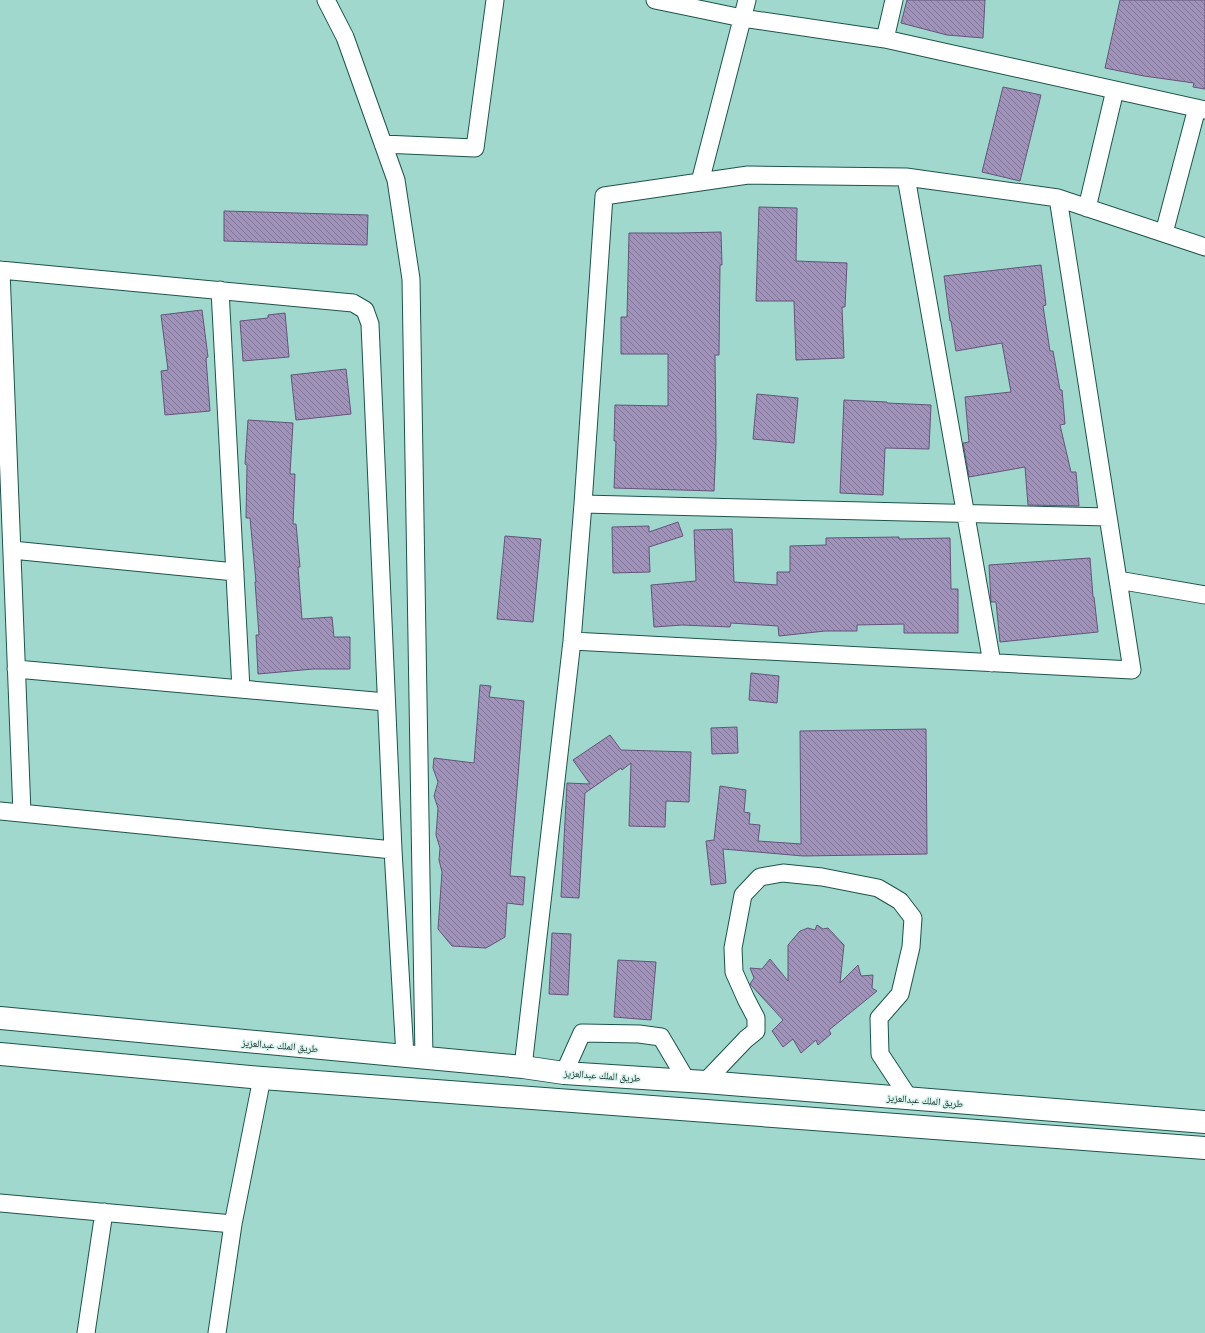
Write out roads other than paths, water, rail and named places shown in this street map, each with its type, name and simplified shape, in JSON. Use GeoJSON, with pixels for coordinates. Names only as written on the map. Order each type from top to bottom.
{"type":"FeatureCollection","features":[{"type":"Feature","properties":{"kind":"highway","name":"طريق الملك عبدالعزيز"},"geometry":{"type":"LineString","coordinates":[[0,1018],[564,1072],[1205,1122]]}},
{"type":"Feature","properties":{"kind":"highway"},"geometry":{"type":"LineString","coordinates":[[0,1054],[262,1078],[1205,1148]]}},
{"type":"Feature","properties":{"kind":"street"},"geometry":{"type":"LineString","coordinates":[[326,0],[345,37],[396,180],[411,279],[414,1057]]}},
{"type":"Feature","properties":{"kind":"street"},"geometry":{"type":"LineString","coordinates":[[383,144],[475,148],[495,0]]}},
{"type":"Feature","properties":{"kind":"street"},"geometry":{"type":"LineString","coordinates":[[655,0],[742,18],[885,39],[1201,109],[1164,233]]}},
{"type":"Feature","properties":{"kind":"street"},"geometry":{"type":"LineString","coordinates":[[700,182],[747,0]]}},
{"type":"Feature","properties":{"kind":"street"},"geometry":{"type":"LineString","coordinates":[[885,39],[894,0]]}},
{"type":"Feature","properties":{"kind":"street"},"geometry":{"type":"LineString","coordinates":[[1087,208],[1115,90]]}},
{"type":"Feature","properties":{"kind":"street"},"geometry":{"type":"LineString","coordinates":[[523,1067],[572,641],[604,196],[748,175],[906,177],[1058,198],[1205,247]]}},
{"type":"Feature","properties":{"kind":"street"},"geometry":{"type":"LineString","coordinates":[[906,177],[992,662]]}},
{"type":"Feature","properties":{"kind":"street"},"geometry":{"type":"LineString","coordinates":[[572,641],[1132,670],[1058,198]]}},
{"type":"Feature","properties":{"kind":"street"},"geometry":{"type":"LineString","coordinates":[[22,813],[1,270],[353,303],[365,310],[370,324],[392,850],[414,1057]]}},
{"type":"Feature","properties":{"kind":"street"},"geometry":{"type":"LineString","coordinates":[[220,290],[241,689]]}},
{"type":"Feature","properties":{"kind":"street"},"geometry":{"type":"LineString","coordinates":[[583,504],[1108,517]]}},
{"type":"Feature","properties":{"kind":"street"},"geometry":{"type":"LineString","coordinates":[[12,550],[235,572]]}},
{"type":"Feature","properties":{"kind":"street"},"geometry":{"type":"LineString","coordinates":[[1118,580],[1205,594]]}},
{"type":"Feature","properties":{"kind":"street"},"geometry":{"type":"LineString","coordinates":[[16,669],[386,702]]}},
{"type":"Feature","properties":{"kind":"street"},"geometry":{"type":"LineString","coordinates":[[0,811],[392,850]]}},
{"type":"Feature","properties":{"kind":"street"},"geometry":{"type":"LineString","coordinates":[[564,1072],[582,1033],[639,1034],[662,1037],[696,1082],[756,1031],[756,1018],[734,972],[733,948],[743,895],[760,877],[783,873],[822,877],[878,888],[900,900],[914,918],[911,947],[900,994],[878,1018],[880,1054],[909,1098]]}},
{"type":"Feature","properties":{"kind":"street"},"geometry":{"type":"LineString","coordinates":[[217,1333],[233,1224],[262,1078]]}},
{"type":"Feature","properties":{"kind":"street"},"geometry":{"type":"LineString","coordinates":[[0,1203],[233,1224]]}},
{"type":"Feature","properties":{"kind":"street"},"geometry":{"type":"LineString","coordinates":[[86,1333],[104,1212]]}}]}
